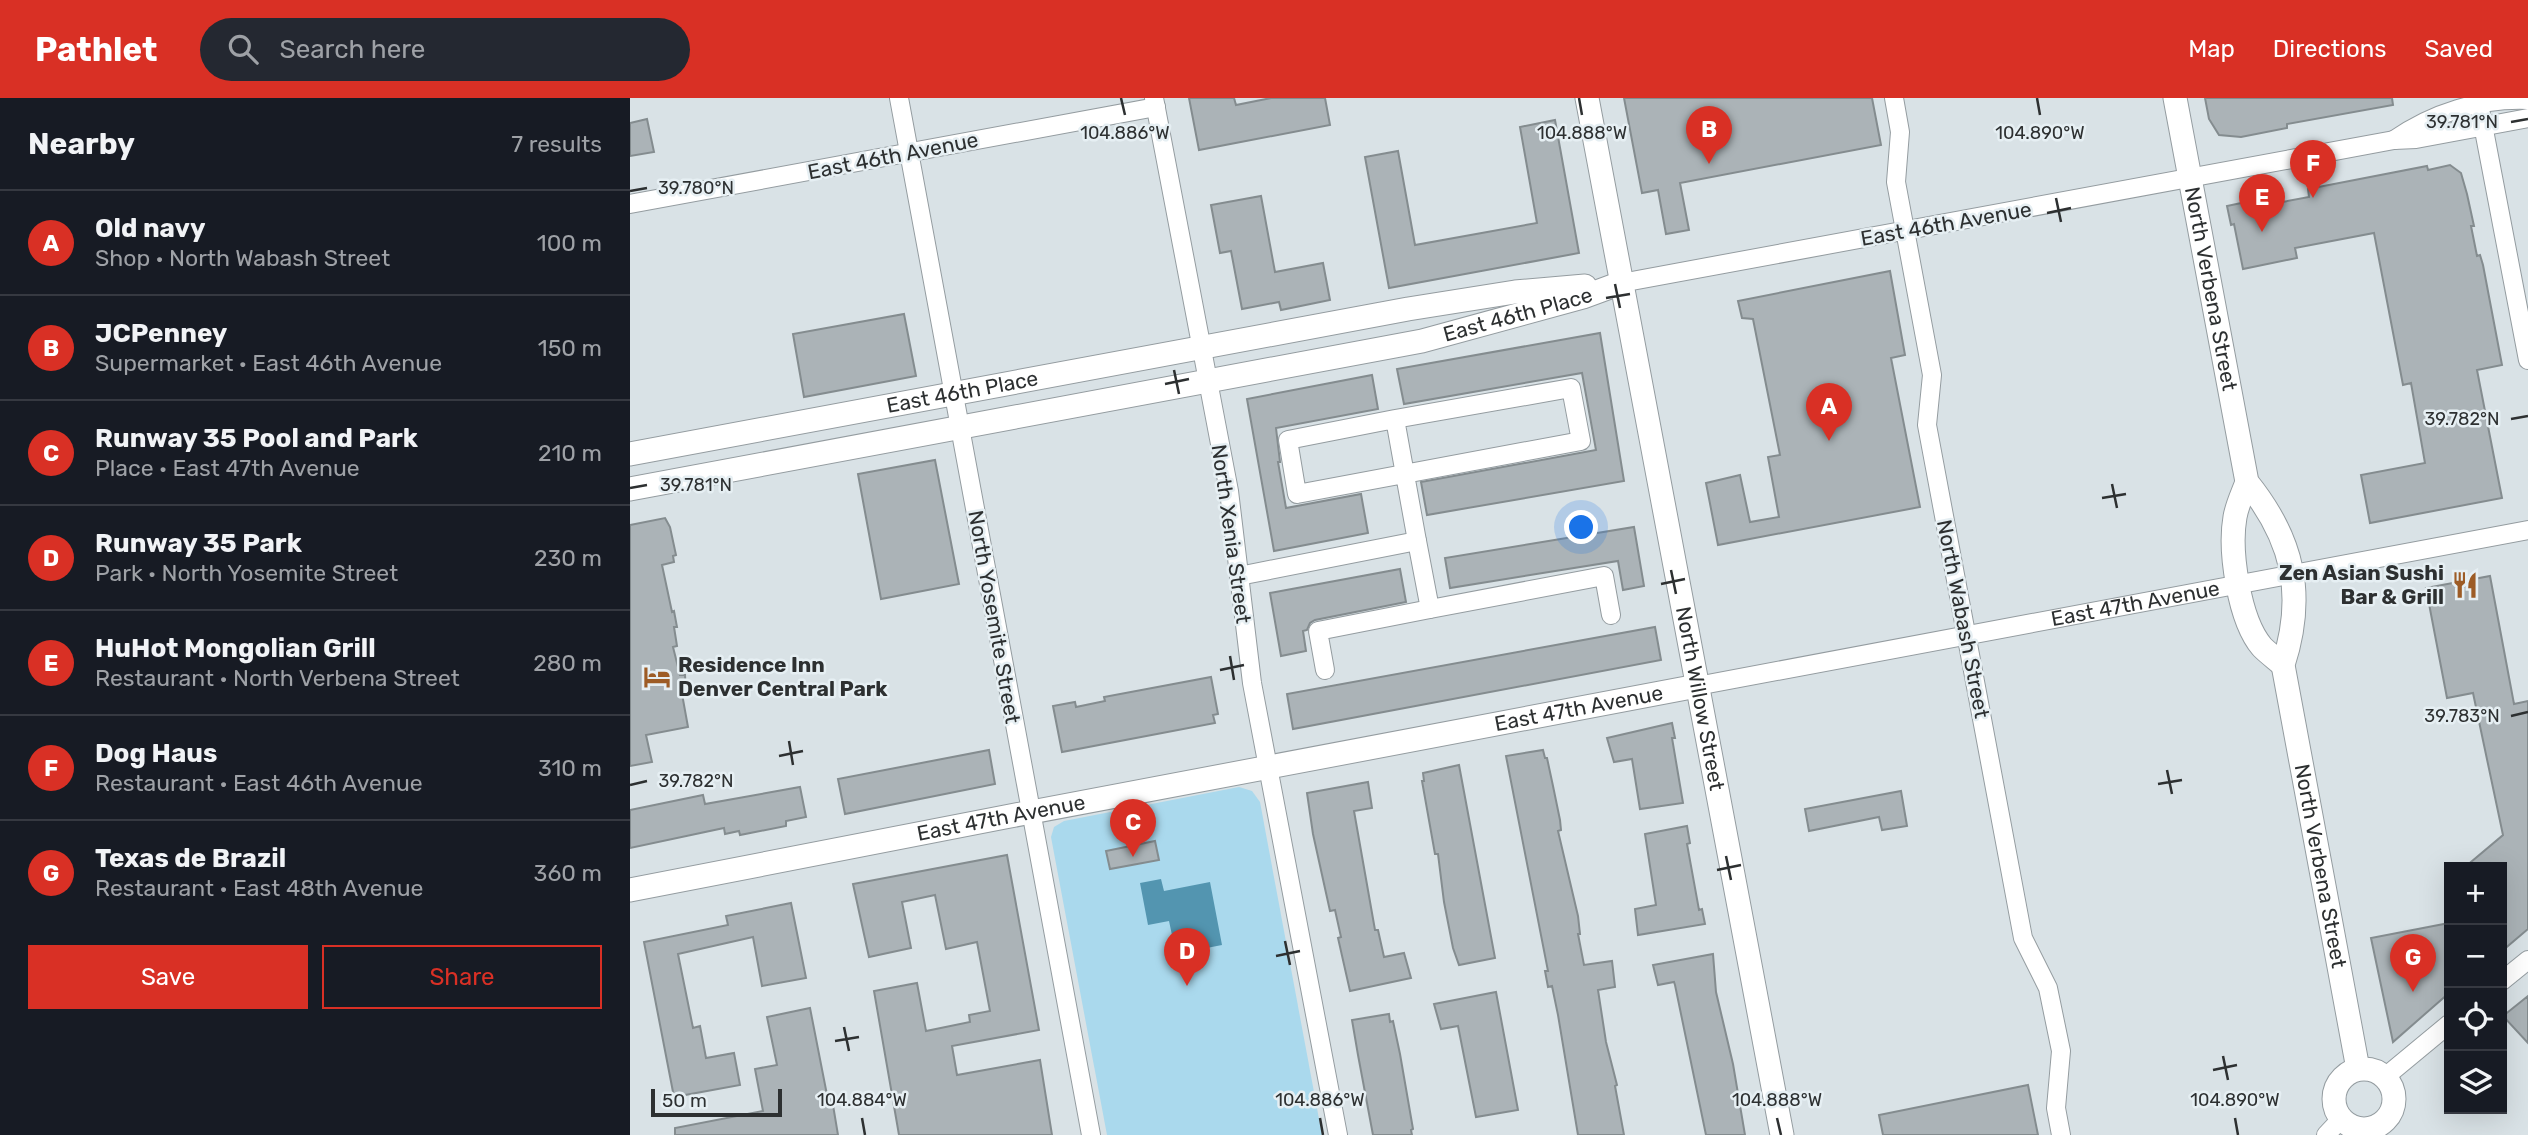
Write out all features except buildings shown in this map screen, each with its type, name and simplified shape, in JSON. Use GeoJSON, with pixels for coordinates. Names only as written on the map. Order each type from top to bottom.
{"type":"FeatureCollection","features":[{"type":"Feature","properties":{"kind":"street","name":"North Yosemite Street"},"geometry":{"type":"LineString","coordinates":[[899,98],[1091,1135]]}},
{"type":"Feature","properties":{"kind":"street","name":"North Willow Street"},"geometry":{"type":"LineString","coordinates":[[1587,98],[1782,1135]]}},
{"type":"Feature","properties":{"kind":"street","name":"North Wabash Street"},"geometry":{"type":"LineString","coordinates":[[1894,98],[1900,132],[1896,182],[1903,232],[1932,375],[1927,425],[2023,938],[2048,989],[2061,1051],[2056,1108],[2061,1135]]}},
{"type":"Feature","properties":{"kind":"street","name":"North Verbena Street"},"geometry":{"type":"LineString","coordinates":[[2175,98],[2247,481],[2267,507],[2282,538],[2292,574],[2292,636],[2283,665],[2358,1069]]}},
{"type":"Feature","properties":{"kind":"street","name":"East 46th Avenue"},"geometry":{"type":"LineString","coordinates":[[2394,140],[2434,117],[2479,104],[2528,100]]}},
{"type":"Feature","properties":{"kind":"street","name":"East 46th Avenue"},"geometry":{"type":"LineString","coordinates":[[630,204],[908,153],[1155,102]]}},
{"type":"Feature","properties":{"kind":"street","name":"North Xenia Street"},"geometry":{"type":"LineString","coordinates":[[1155,102],[1229,491],[1248,659],[1338,1135]]}},
{"type":"Feature","properties":{"kind":"street"},"geometry":{"type":"LineString","coordinates":[[2479,104],[2528,360]]}},
{"type":"Feature","properties":{"kind":"street","name":"East 46th Avenue"},"geometry":{"type":"LineString","coordinates":[[1622,283],[2394,140],[2416,139],[2528,118]]}},
{"type":"Feature","properties":{"kind":"street","name":"East 46th Place"},"geometry":{"type":"LineString","coordinates":[[630,454],[1408,309],[1515,292],[1622,283]]}},
{"type":"Feature","properties":{"kind":"street","name":"East 46th Place"},"geometry":{"type":"LineString","coordinates":[[630,489],[1422,341],[1569,301],[1622,283]]}},
{"type":"Feature","properties":{"kind":"street"},"geometry":{"type":"LineString","coordinates":[[1571,388],[1581,441],[1297,494],[1288,440],[1395,419],[1571,388]]}},
{"type":"Feature","properties":{"kind":"street"},"geometry":{"type":"LineString","coordinates":[[1395,419],[1430,610]]}},
{"type":"Feature","properties":{"kind":"street"},"geometry":{"type":"LineString","coordinates":[[2247,481],[2235,515],[2232,547],[2237,584],[2253,633],[2261,646],[2283,665]]}},
{"type":"Feature","properties":{"kind":"street","name":"East 47th Avenue"},"geometry":{"type":"LineString","coordinates":[[630,890],[2528,530]]}},
{"type":"Feature","properties":{"kind":"street"},"geometry":{"type":"LineString","coordinates":[[1240,576],[1417,541]]}},
{"type":"Feature","properties":{"kind":"street"},"geometry":{"type":"LineString","coordinates":[[1325,670],[1318,631],[1604,576],[1611,615]]}},
{"type":"Feature","properties":{"kind":"street"},"geometry":{"type":"LineString","coordinates":[[2507,977],[2528,960]]}},
{"type":"Feature","properties":{"kind":"street"},"geometry":{"type":"LineString","coordinates":[[2385,1077],[2444,1028]]}},
{"type":"Feature","properties":{"kind":"street"},"geometry":{"type":"LineString","coordinates":[[2358,1069],[2377,1072],[2385,1077],[2391,1085],[2394,1104],[2391,1114],[2372,1132],[2348,1125],[2333,1127],[2335,1089],[2348,1073],[2358,1069]]}},
{"type":"Feature","properties":{"kind":"shaded area"},"geometry":{"type":"Polygon","coordinates":[[[1239,787],[1252,791],[1260,802],[1322,1135],[1107,1135],[1051,837],[1054,827],[1064,821],[1239,787]]]}},
{"type":"Feature","properties":{"kind":"shaded area"},"geometry":{"type":"Polygon","coordinates":[[[1161,879],[1164,891],[1210,882],[1222,945],[1176,954],[1169,921],[1148,925],[1140,883],[1161,879]]]}},
{"type":"Feature","properties":{"kind":"place","name":"JCPenney"},"geometry":{"type":"Point","coordinates":[1709,164]}},
{"type":"Feature","properties":{"kind":"place","name":"Dog Haus"},"geometry":{"type":"Point","coordinates":[2313,198]}},
{"type":"Feature","properties":{"kind":"place","name":"HuHot Mongolian Grill"},"geometry":{"type":"Point","coordinates":[2262,232]}},
{"type":"Feature","properties":{"kind":"place","name":"Old navy"},"geometry":{"type":"Point","coordinates":[1829,441]}},
{"type":"Feature","properties":{"kind":"place","name":"Zen Asian Sushi Bar & Grill"},"geometry":{"type":"Point","coordinates":[2465,585]}},
{"type":"Feature","properties":{"kind":"place","name":"Residence Inn Denver Central Park"},"geometry":{"type":"Point","coordinates":[657,677]}},
{"type":"Feature","properties":{"kind":"place","name":"Runway 35 Pool and Park"},"geometry":{"type":"Point","coordinates":[1133,857]}},
{"type":"Feature","properties":{"kind":"place","name":"Runway 35 Park"},"geometry":{"type":"Point","coordinates":[1187,986]}},
{"type":"Feature","properties":{"kind":"place","name":"Texas de Brazil"},"geometry":{"type":"Point","coordinates":[2413,992]}}]}
